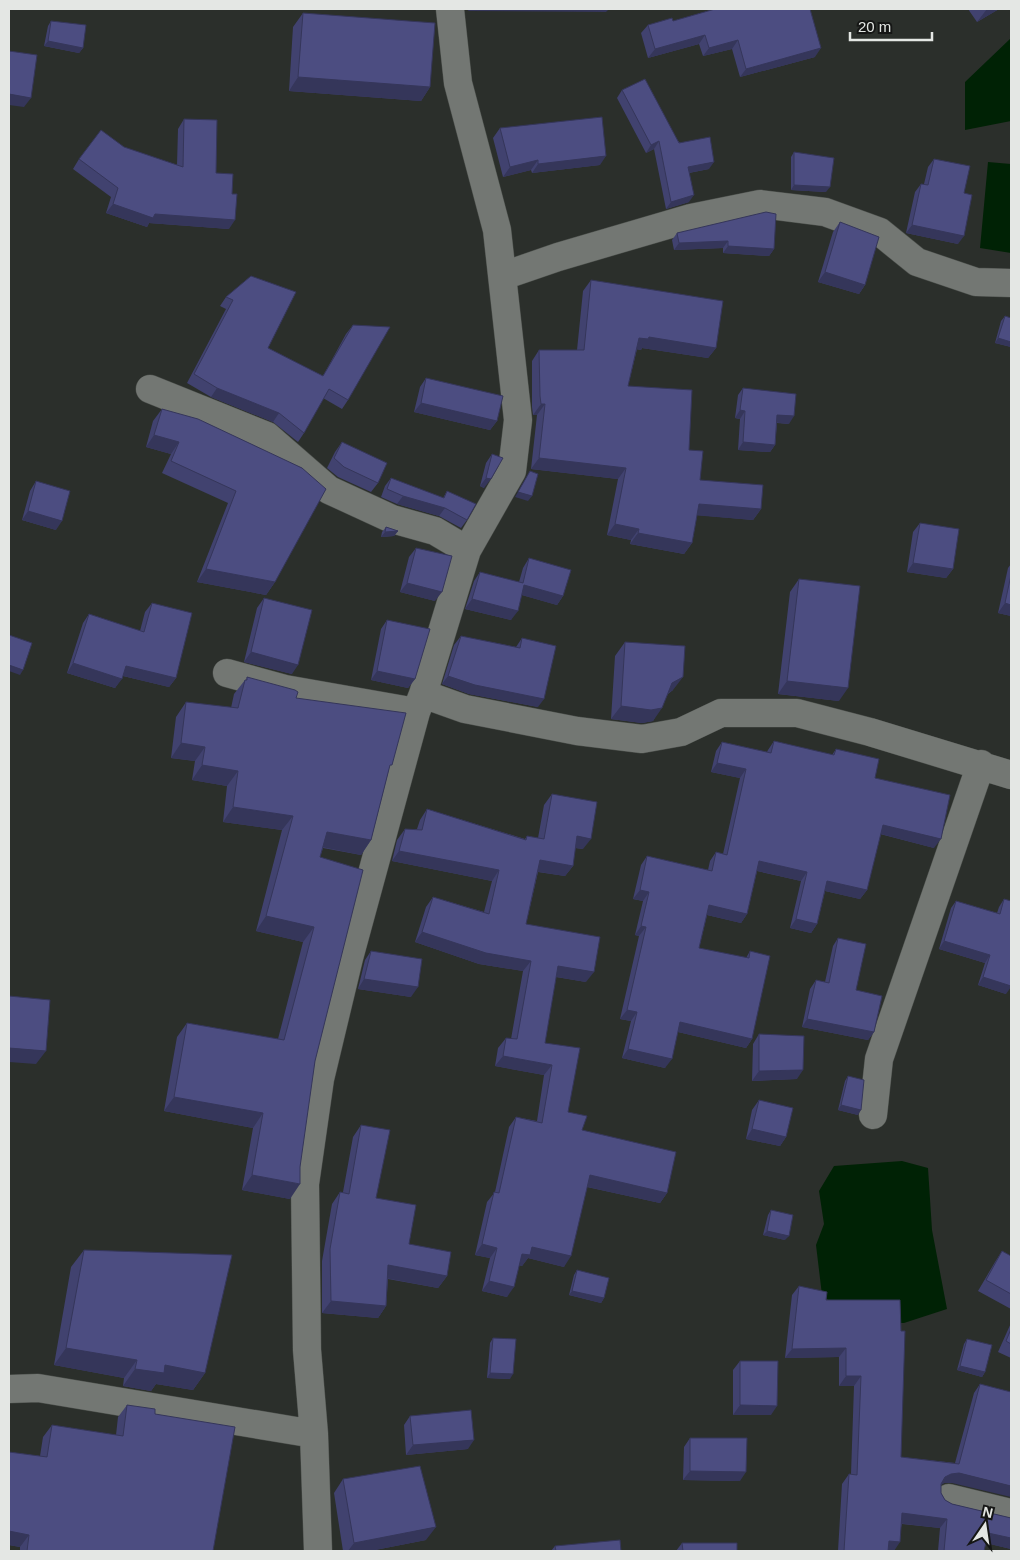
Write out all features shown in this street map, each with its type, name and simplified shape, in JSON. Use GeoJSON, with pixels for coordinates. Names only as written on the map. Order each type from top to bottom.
{"type":"FeatureCollection","features":[{"type":"Feature","properties":{"kind":"street"},"geometry":{"type":"LineString","coordinates":[[318,1551],[314,1434],[307,1350],[305,1184],[320,1079],[349,958],[420,703],[467,550],[512,471],[518,420],[497,230],[458,83],[450,9]]}},
{"type":"Feature","properties":{"kind":"street"},"geometry":{"type":"LineString","coordinates":[[503,276],[558,257],[691,218],[760,204],[825,212],[880,232],[916,262],[976,282],[1011,283]]}},
{"type":"Feature","properties":{"kind":"street"},"geometry":{"type":"LineString","coordinates":[[150,389],[267,436],[329,490],[392,519],[435,532],[467,550]]}},
{"type":"Feature","properties":{"kind":"street"},"geometry":{"type":"LineString","coordinates":[[227,674],[285,689],[465,709],[577,731],[642,738],[681,732],[721,713],[797,713],[981,764],[1011,775]]}},
{"type":"Feature","properties":{"kind":"street"},"geometry":{"type":"LineString","coordinates":[[873,1114],[879,1059],[981,764]]}},
{"type":"Feature","properties":{"kind":"street"},"geometry":{"type":"LineString","coordinates":[[9,1390],[38,1388],[314,1434]]}},
{"type":"Feature","properties":{"kind":"street"},"geometry":{"type":"LineString","coordinates":[[950,1498],[1011,1513]]}},
{"type":"Feature","properties":{"kind":"shaded area"},"geometry":{"type":"Polygon","coordinates":[[[1011,38],[1011,121],[965,130],[965,82],[1011,38]]]}},
{"type":"Feature","properties":{"kind":"shaded area"},"geometry":{"type":"Polygon","coordinates":[[[988,162],[1011,164],[1011,253],[980,248],[988,162]]]}},
{"type":"Feature","properties":{"kind":"shaded area"},"geometry":{"type":"Polygon","coordinates":[[[902,1161],[928,1168],[932,1230],[947,1309],[904,1323],[856,1323],[822,1295],[816,1245],[824,1224],[819,1191],[834,1166],[902,1161]]]}},
{"type":"Feature","properties":{"kind":"building"},"geometry":{"type":"Polygon","coordinates":[[[715,9],[810,9],[821,48],[746,69],[738,40],[709,48],[705,35],[655,49],[648,25],[672,18],[673,21],[715,9]]]}},
{"type":"Feature","properties":{"kind":"building"},"geometry":{"type":"Polygon","coordinates":[[[303,13],[435,23],[430,87],[298,77],[303,13]]]}},
{"type":"Feature","properties":{"kind":"building"},"geometry":{"type":"Polygon","coordinates":[[[51,21],[86,25],[83,48],[48,41],[51,21]]]}},
{"type":"Feature","properties":{"kind":"building"},"geometry":{"type":"Polygon","coordinates":[[[9,51],[37,55],[31,98],[9,94],[9,51]]]}},
{"type":"Feature","properties":{"kind":"building"},"geometry":{"type":"Polygon","coordinates":[[[645,79],[679,143],[710,137],[714,162],[688,167],[694,195],[671,202],[659,141],[651,145],[622,90],[645,79]]]}},
{"type":"Feature","properties":{"kind":"building"},"geometry":{"type":"Polygon","coordinates":[[[602,117],[606,156],[538,164],[538,160],[510,167],[500,128],[602,117]]]}},
{"type":"Feature","properties":{"kind":"building"},"geometry":{"type":"Polygon","coordinates":[[[184,119],[217,120],[216,173],[233,174],[232,194],[237,194],[235,220],[155,214],[153,218],[113,204],[118,188],[79,159],[101,130],[124,147],[183,167],[184,119]]]}},
{"type":"Feature","properties":{"kind":"building"},"geometry":{"type":"Polygon","coordinates":[[[794,152],[834,158],[830,187],[794,185],[794,152]]]}},
{"type":"Feature","properties":{"kind":"building"},"geometry":{"type":"Polygon","coordinates":[[[934,159],[970,166],[964,193],[972,195],[964,236],[912,225],[921,184],[928,185],[934,159]]]}},
{"type":"Feature","properties":{"kind":"building"},"geometry":{"type":"Polygon","coordinates":[[[766,212],[776,214],[774,249],[728,246],[728,241],[679,243],[677,233],[766,212]]]}},
{"type":"Feature","properties":{"kind":"building"},"geometry":{"type":"Polygon","coordinates":[[[840,222],[879,237],[865,285],[825,272],[840,222]]]}},
{"type":"Feature","properties":{"kind":"building"},"geometry":{"type":"Polygon","coordinates":[[[251,276],[296,292],[268,348],[323,376],[353,325],[390,327],[348,400],[329,389],[304,433],[279,413],[217,388],[194,374],[233,300],[226,297],[251,276]]]}},
{"type":"Feature","properties":{"kind":"building"},"geometry":{"type":"Polygon","coordinates":[[[591,280],[723,301],[716,348],[649,337],[648,339],[639,338],[628,386],[692,390],[689,450],[703,451],[700,480],[763,485],[761,509],[699,504],[692,543],[638,533],[639,529],[615,524],[626,468],[539,458],[545,404],[541,404],[540,396],[539,350],[584,350],[591,280]]]}},
{"type":"Feature","properties":{"kind":"building"},"geometry":{"type":"Polygon","coordinates":[[[1005,316],[1011,318],[1011,342],[998,338],[1005,316]]]}},
{"type":"Feature","properties":{"kind":"building"},"geometry":{"type":"Polygon","coordinates":[[[426,378],[503,396],[497,421],[421,403],[426,378]]]}},
{"type":"Feature","properties":{"kind":"building"},"geometry":{"type":"Polygon","coordinates":[[[743,388],[796,394],[794,416],[777,415],[775,445],[743,442],[745,411],[740,410],[743,388]]]}},
{"type":"Feature","properties":{"kind":"building"},"geometry":{"type":"Polygon","coordinates":[[[162,409],[198,419],[302,468],[326,489],[275,582],[206,569],[236,491],[171,461],[179,442],[154,435],[162,409]]]}},
{"type":"Feature","properties":{"kind":"building"},"geometry":{"type":"Polygon","coordinates":[[[342,442],[387,463],[378,483],[344,467],[334,458],[342,442]]]}},
{"type":"Feature","properties":{"kind":"building"},"geometry":{"type":"Polygon","coordinates":[[[492,454],[503,458],[491,479],[486,478],[492,454]]]}},
{"type":"Feature","properties":{"kind":"building"},"geometry":{"type":"Polygon","coordinates":[[[530,471],[538,474],[532,496],[518,492],[530,471]]]}},
{"type":"Feature","properties":{"kind":"building"},"geometry":{"type":"Polygon","coordinates":[[[391,478],[444,498],[447,491],[476,504],[467,520],[445,508],[403,496],[387,489],[391,478]]]}},
{"type":"Feature","properties":{"kind":"building"},"geometry":{"type":"Polygon","coordinates":[[[36,481],[70,491],[62,521],[28,511],[36,481]]]}},
{"type":"Feature","properties":{"kind":"building"},"geometry":{"type":"Polygon","coordinates":[[[920,523],[959,529],[953,569],[913,563],[920,523]]]}},
{"type":"Feature","properties":{"kind":"building"},"geometry":{"type":"Polygon","coordinates":[[[386,527],[398,531],[385,532],[386,527]]]}},
{"type":"Feature","properties":{"kind":"building"},"geometry":{"type":"Polygon","coordinates":[[[416,548],[452,556],[442,592],[407,583],[416,548]]]}},
{"type":"Feature","properties":{"kind":"building"},"geometry":{"type":"Polygon","coordinates":[[[529,558],[571,570],[563,596],[524,585],[518,611],[472,599],[480,572],[523,583],[529,558]]]}},
{"type":"Feature","properties":{"kind":"building"},"geometry":{"type":"Polygon","coordinates":[[[1011,575],[1011,605],[1005,603],[1011,575]]]}},
{"type":"Feature","properties":{"kind":"building"},"geometry":{"type":"Polygon","coordinates":[[[799,579],[860,586],[848,688],[787,681],[799,579]]]}},
{"type":"Feature","properties":{"kind":"building"},"geometry":{"type":"Polygon","coordinates":[[[264,598],[312,610],[298,665],[251,652],[264,598]]]}},
{"type":"Feature","properties":{"kind":"building"},"geometry":{"type":"Polygon","coordinates":[[[152,603],[192,613],[176,678],[126,666],[122,679],[73,663],[89,614],[144,632],[152,603]]]}},
{"type":"Feature","properties":{"kind":"building"},"geometry":{"type":"Polygon","coordinates":[[[387,620],[430,629],[415,679],[377,671],[387,620]]]}},
{"type":"Feature","properties":{"kind":"building"},"geometry":{"type":"Polygon","coordinates":[[[9,635],[32,643],[23,670],[9,665],[9,635]]]}},
{"type":"Feature","properties":{"kind":"building"},"geometry":{"type":"Polygon","coordinates":[[[461,636],[520,648],[522,638],[556,646],[544,699],[475,685],[448,676],[461,636]]]}},
{"type":"Feature","properties":{"kind":"building"},"geometry":{"type":"Polygon","coordinates":[[[625,642],[685,646],[683,677],[672,683],[662,708],[651,710],[621,706],[625,642]]]}},
{"type":"Feature","properties":{"kind":"building"},"geometry":{"type":"Polygon","coordinates":[[[247,677],[295,690],[298,692],[296,698],[406,713],[392,765],[390,765],[371,840],[327,832],[320,857],[363,870],[315,1061],[300,1167],[300,1184],[252,1175],[263,1113],[174,1097],[187,1023],[284,1040],[314,927],[266,916],[293,816],[233,807],[238,771],[202,765],[205,747],[181,743],[186,702],[238,708],[247,677]]]}},
{"type":"Feature","properties":{"kind":"building"},"geometry":{"type":"Polygon","coordinates":[[[774,741],[834,755],[836,749],[879,759],[875,778],[950,795],[941,839],[883,825],[867,890],[827,881],[817,924],[796,919],[807,872],[759,861],[747,914],[709,905],[699,948],[749,958],[750,951],[770,956],[752,1039],[680,1022],[672,1059],[628,1049],[637,1012],[627,1010],[646,927],[641,926],[649,892],[640,890],[647,856],[712,871],[716,852],[727,855],[746,769],[717,763],[722,742],[771,753],[774,741]]]}},
{"type":"Feature","properties":{"kind":"building"},"geometry":{"type":"Polygon","coordinates":[[[552,794],[597,802],[591,839],[577,836],[573,866],[540,860],[526,924],[600,937],[594,972],[558,966],[545,1043],[580,1048],[568,1112],[587,1116],[582,1130],[676,1152],[667,1193],[590,1175],[571,1256],[532,1247],[530,1255],[522,1254],[514,1287],[489,1281],[497,1248],[482,1244],[494,1192],[499,1193],[516,1117],[542,1123],[552,1065],[503,1056],[506,1038],[517,1039],[531,961],[486,953],[422,932],[433,897],[489,914],[499,870],[399,851],[405,829],[422,830],[427,809],[526,840],[527,836],[544,839],[552,794]]]}},
{"type":"Feature","properties":{"kind":"building"},"geometry":{"type":"Polygon","coordinates":[[[1004,899],[1011,901],[1011,986],[983,977],[990,955],[944,941],[956,901],[1000,914],[1004,899]]]}},
{"type":"Feature","properties":{"kind":"building"},"geometry":{"type":"Polygon","coordinates":[[[838,938],[866,944],[856,990],[882,996],[874,1032],[807,1019],[816,980],[829,983],[838,938]]]}},
{"type":"Feature","properties":{"kind":"building"},"geometry":{"type":"Polygon","coordinates":[[[371,951],[422,959],[418,987],[364,979],[371,951]]]}},
{"type":"Feature","properties":{"kind":"building"},"geometry":{"type":"Polygon","coordinates":[[[9,996],[50,1000],[46,1051],[9,1048],[9,996]]]}},
{"type":"Feature","properties":{"kind":"building"},"geometry":{"type":"Polygon","coordinates":[[[759,1034],[804,1036],[803,1070],[759,1071],[759,1034]]]}},
{"type":"Feature","properties":{"kind":"building"},"geometry":{"type":"Polygon","coordinates":[[[848,1076],[864,1080],[861,1110],[841,1105],[848,1076]]]}},
{"type":"Feature","properties":{"kind":"building"},"geometry":{"type":"Polygon","coordinates":[[[759,1100],[793,1108],[786,1137],[752,1129],[759,1100]]]}},
{"type":"Feature","properties":{"kind":"building"},"geometry":{"type":"Polygon","coordinates":[[[361,1125],[390,1130],[376,1198],[416,1205],[409,1244],[451,1252],[447,1276],[388,1265],[386,1306],[331,1301],[330,1249],[340,1192],[349,1194],[361,1125]]]}},
{"type":"Feature","properties":{"kind":"building"},"geometry":{"type":"Polygon","coordinates":[[[771,1210],[793,1215],[789,1236],[767,1231],[771,1210]]]}},
{"type":"Feature","properties":{"kind":"building"},"geometry":{"type":"Polygon","coordinates":[[[84,1250],[232,1255],[205,1373],[165,1365],[164,1373],[135,1369],[137,1360],[66,1348],[84,1250]]]}},
{"type":"Feature","properties":{"kind":"building"},"geometry":{"type":"Polygon","coordinates":[[[1002,1251],[1011,1256],[1011,1294],[986,1280],[1002,1251]]]}},
{"type":"Feature","properties":{"kind":"building"},"geometry":{"type":"Polygon","coordinates":[[[577,1270],[609,1278],[604,1298],[572,1291],[577,1270]]]}},
{"type":"Feature","properties":{"kind":"building"},"geometry":{"type":"Polygon","coordinates":[[[799,1286],[827,1292],[826,1300],[900,1300],[901,1331],[905,1331],[901,1457],[959,1464],[980,1384],[1011,1392],[1011,1486],[959,1473],[945,1477],[941,1484],[941,1493],[945,1500],[952,1504],[1011,1518],[1011,1538],[988,1533],[984,1551],[944,1551],[947,1519],[902,1513],[900,1542],[889,1541],[888,1551],[844,1551],[849,1474],[857,1475],[861,1376],[846,1376],[846,1348],[792,1349],[799,1286]]]}},
{"type":"Feature","properties":{"kind":"building"},"geometry":{"type":"Polygon","coordinates":[[[1011,1329],[1011,1344],[1006,1341],[1011,1329]]]}},
{"type":"Feature","properties":{"kind":"building"},"geometry":{"type":"Polygon","coordinates":[[[493,1338],[516,1339],[513,1374],[490,1373],[493,1338]]]}},
{"type":"Feature","properties":{"kind":"building"},"geometry":{"type":"Polygon","coordinates":[[[967,1339],[992,1345],[985,1372],[960,1366],[967,1339]]]}},
{"type":"Feature","properties":{"kind":"building"},"geometry":{"type":"Polygon","coordinates":[[[740,1361],[778,1361],[777,1406],[740,1405],[740,1361]]]}},
{"type":"Feature","properties":{"kind":"building"},"geometry":{"type":"Polygon","coordinates":[[[127,1405],[155,1409],[155,1414],[235,1427],[213,1551],[27,1551],[29,1535],[9,1531],[9,1452],[47,1457],[52,1425],[123,1436],[127,1405]]]}},
{"type":"Feature","properties":{"kind":"building"},"geometry":{"type":"Polygon","coordinates":[[[471,1410],[474,1440],[413,1445],[410,1416],[471,1410]]]}},
{"type":"Feature","properties":{"kind":"building"},"geometry":{"type":"Polygon","coordinates":[[[690,1438],[747,1438],[746,1472],[690,1471],[690,1438]]]}},
{"type":"Feature","properties":{"kind":"building"},"geometry":{"type":"Polygon","coordinates":[[[420,1466],[436,1527],[354,1543],[343,1479],[420,1466]]]}},
{"type":"Feature","properties":{"kind":"building"},"geometry":{"type":"Polygon","coordinates":[[[620,1540],[621,1551],[556,1551],[555,1546],[620,1540]]]}},
{"type":"Feature","properties":{"kind":"building"},"geometry":{"type":"Polygon","coordinates":[[[682,1543],[737,1543],[737,1551],[683,1551],[682,1543]]]}}]}
